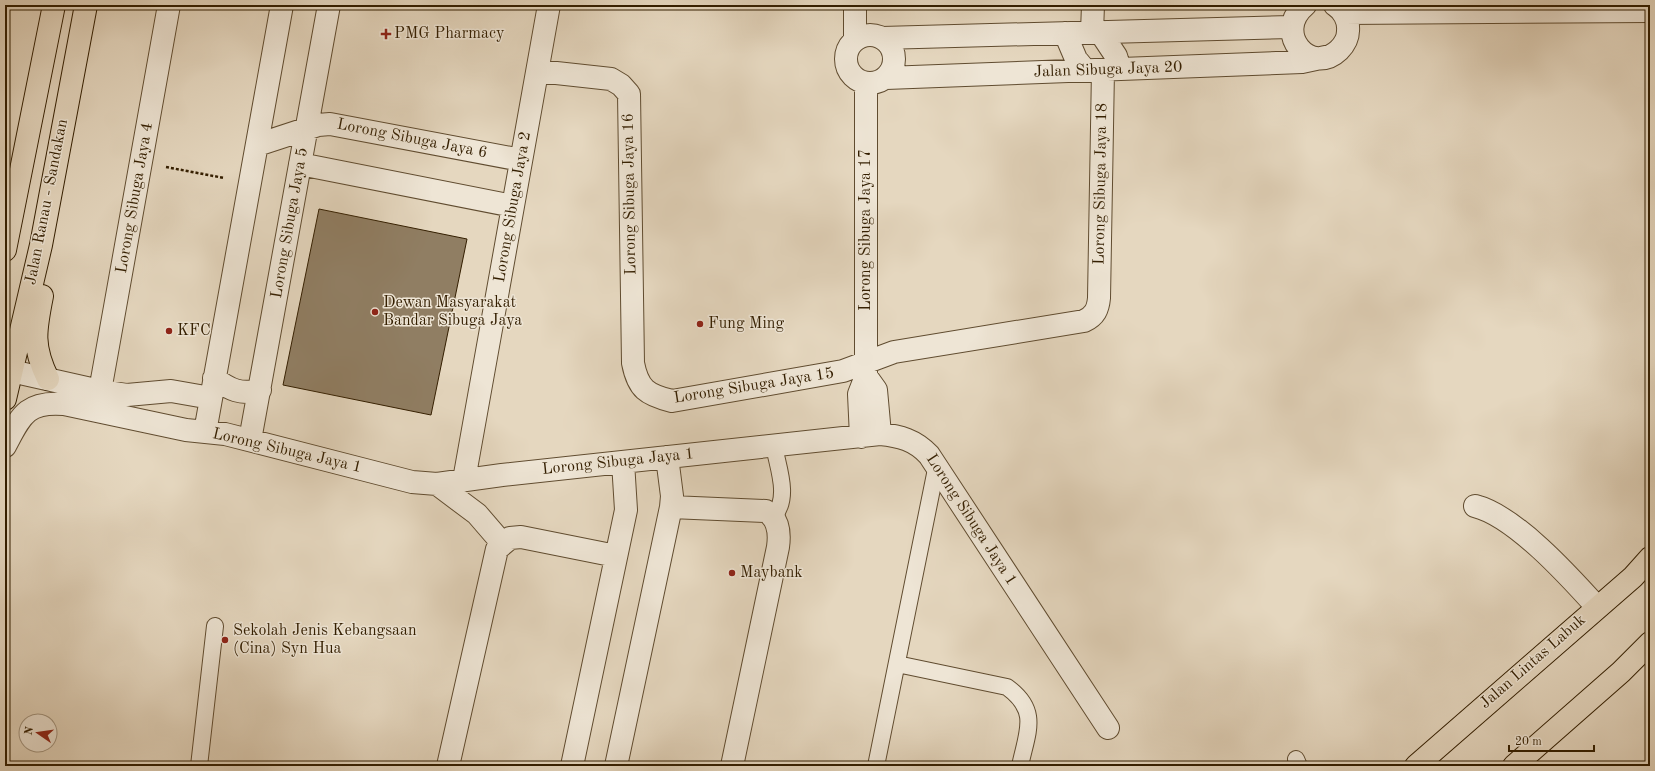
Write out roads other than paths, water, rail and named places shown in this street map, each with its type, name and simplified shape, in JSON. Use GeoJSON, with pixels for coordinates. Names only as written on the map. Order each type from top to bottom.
{"type":"FeatureCollection","features":[{"type":"Feature","properties":{"kind":"main road","name":"Jalan Ranau - Sandakan"},"geometry":{"type":"LineString","coordinates":[[5,250],[54,5]]}},
{"type":"Feature","properties":{"kind":"main road","name":"Jalan Ranau - Sandakan"},"geometry":{"type":"LineString","coordinates":[[5,399],[8,371],[41,245],[86,5]]}},
{"type":"Feature","properties":{"kind":"main road"},"geometry":{"type":"LineString","coordinates":[[41,245],[44,284],[37,328],[36,345],[39,360],[48,379]]}},
{"type":"Feature","properties":{"kind":"main road","name":"Jalan Lintas Labuk"},"geometry":{"type":"LineString","coordinates":[[1416,766],[1633,577],[1650,558]]}},
{"type":"Feature","properties":{"kind":"main road"},"geometry":{"type":"LineString","coordinates":[[1514,766],[1621,672],[1650,643]]}},
{"type":"Feature","properties":{"kind":"street","name":"Lorong Sibuga Jaya 4"},"geometry":{"type":"LineString","coordinates":[[100,391],[169,5]]}},
{"type":"Feature","properties":{"kind":"street"},"geometry":{"type":"LineString","coordinates":[[205,432],[282,5]]}},
{"type":"Feature","properties":{"kind":"street","name":"Lorong Sibuga Jaya 5"},"geometry":{"type":"LineString","coordinates":[[250,440],[329,5]]}},
{"type":"Feature","properties":{"kind":"street","name":"Lorong Sibuga Jaya 2"},"geometry":{"type":"LineString","coordinates":[[464,480],[549,5]]}},
{"type":"Feature","properties":{"kind":"street"},"geometry":{"type":"LineString","coordinates":[[855,5],[855,40]]}},
{"type":"Feature","properties":{"kind":"street"},"geometry":{"type":"LineString","coordinates":[[1065,33],[1073,54],[1103,70],[1116,56],[1096,32],[1093,5]]}},
{"type":"Feature","properties":{"kind":"street"},"geometry":{"type":"LineString","coordinates":[[1305,5],[1296,14],[1291,27],[1292,36],[1296,45],[1302,52],[1311,57],[1320,58],[1330,56],[1343,46],[1347,39],[1348,22],[1339,9]]}},
{"type":"Feature","properties":{"kind":"street"},"geometry":{"type":"LineString","coordinates":[[1339,9],[1650,11]]}},
{"type":"Feature","properties":{"kind":"street"},"geometry":{"type":"LineString","coordinates":[[882,38],[889,43],[894,58],[894,66],[876,80],[852,76],[846,61],[846,53],[855,40],[868,34],[882,38],[1291,27]]}},
{"type":"Feature","properties":{"kind":"street","name":"Jalan Sibuga Jaya 20"},"geometry":{"type":"LineString","coordinates":[[876,80],[1302,62],[1330,56]]}},
{"type":"Feature","properties":{"kind":"street","name":"Lorong Sibuga Jaya 18"},"geometry":{"type":"LineString","coordinates":[[1099,298],[1103,70]]}},
{"type":"Feature","properties":{"kind":"street","name":"Lorong Sibuga Jaya 16"},"geometry":{"type":"LineString","coordinates":[[538,71],[611,79],[621,85],[629,94],[633,363],[636,378],[643,389]]}},
{"type":"Feature","properties":{"kind":"street","name":"Lorong Sibuga Jaya 17"},"geometry":{"type":"LineString","coordinates":[[870,436],[859,394],[866,370],[876,80]]}},
{"type":"Feature","properties":{"kind":"street","name":"Lorong Sibuga Jaya 6"},"geometry":{"type":"LineString","coordinates":[[257,145],[306,129],[330,124],[521,160]]}},
{"type":"Feature","properties":{"kind":"street"},"geometry":{"type":"LineString","coordinates":[[300,164],[513,206]]}},
{"type":"Feature","properties":{"kind":"street","name":"Lorong Sibuga Jaya 15"},"geometry":{"type":"LineString","coordinates":[[643,389],[656,397],[672,401],[843,371],[866,370],[894,352],[1084,321],[1095,313],[1099,298]]}},
{"type":"Feature","properties":{"kind":"street"},"geometry":{"type":"LineString","coordinates":[[8,371],[100,391],[135,395],[213,388],[250,392],[260,390]]}},
{"type":"Feature","properties":{"kind":"street","name":"Lorong Sibuga Jaya 1"},"geometry":{"type":"LineString","coordinates":[[5,446],[16,425],[25,413],[36,405],[49,403],[64,404],[186,430],[225,434],[412,482],[437,484],[667,457],[870,436],[896,436],[910,440],[922,447],[929,455],[936,469],[1108,728]]}},
{"type":"Feature","properties":{"kind":"street"},"geometry":{"type":"LineString","coordinates":[[616,766],[671,507],[672,496],[667,457]]}},
{"type":"Feature","properties":{"kind":"street"},"geometry":{"type":"LineString","coordinates":[[572,766],[626,510],[623,462]]}},
{"type":"Feature","properties":{"kind":"street"},"geometry":{"type":"LineString","coordinates":[[437,484],[477,514],[502,543]]}},
{"type":"Feature","properties":{"kind":"street"},"geometry":{"type":"LineString","coordinates":[[1475,506],[1485,509],[1510,523],[1567,573],[1597,607]]}},
{"type":"Feature","properties":{"kind":"street"},"geometry":{"type":"LineString","coordinates":[[671,507],[766,511],[774,516],[777,521],[778,547],[732,766]]}},
{"type":"Feature","properties":{"kind":"street"},"geometry":{"type":"LineString","coordinates":[[448,766],[494,555],[502,543],[510,538],[521,537],[616,556]]}},
{"type":"Feature","properties":{"kind":"lane"},"geometry":{"type":"LineString","coordinates":[[774,446],[782,489],[782,501],[779,510],[774,516]]}},
{"type":"Feature","properties":{"kind":"lane"},"geometry":{"type":"LineString","coordinates":[[876,766],[936,469]]}},
{"type":"Feature","properties":{"kind":"lane"},"geometry":{"type":"LineString","coordinates":[[199,766],[215,626]]}},
{"type":"Feature","properties":{"kind":"lane"},"geometry":{"type":"LineString","coordinates":[[896,664],[1007,687],[1019,696],[1027,708],[1029,724],[1020,766]]}},
{"type":"Feature","properties":{"kind":"place","name":"PMG Pharmacy"},"geometry":{"type":"Point","coordinates":[386,34]}},
{"type":"Feature","properties":{"kind":"place","name":"Dewan Masyarakat Bandar Sibuga Jaya"},"geometry":{"type":"Point","coordinates":[375,312]}},
{"type":"Feature","properties":{"kind":"place","name":"Fung Ming"},"geometry":{"type":"Point","coordinates":[700,324]}},
{"type":"Feature","properties":{"kind":"place","name":"KFC"},"geometry":{"type":"Point","coordinates":[169,331]}},
{"type":"Feature","properties":{"kind":"place","name":"Maybank"},"geometry":{"type":"Point","coordinates":[732,573]}},
{"type":"Feature","properties":{"kind":"place","name":"Sekolah Jenis Kebangsaan (Cina) Syn Hua"},"geometry":{"type":"Point","coordinates":[225,640]}}]}
